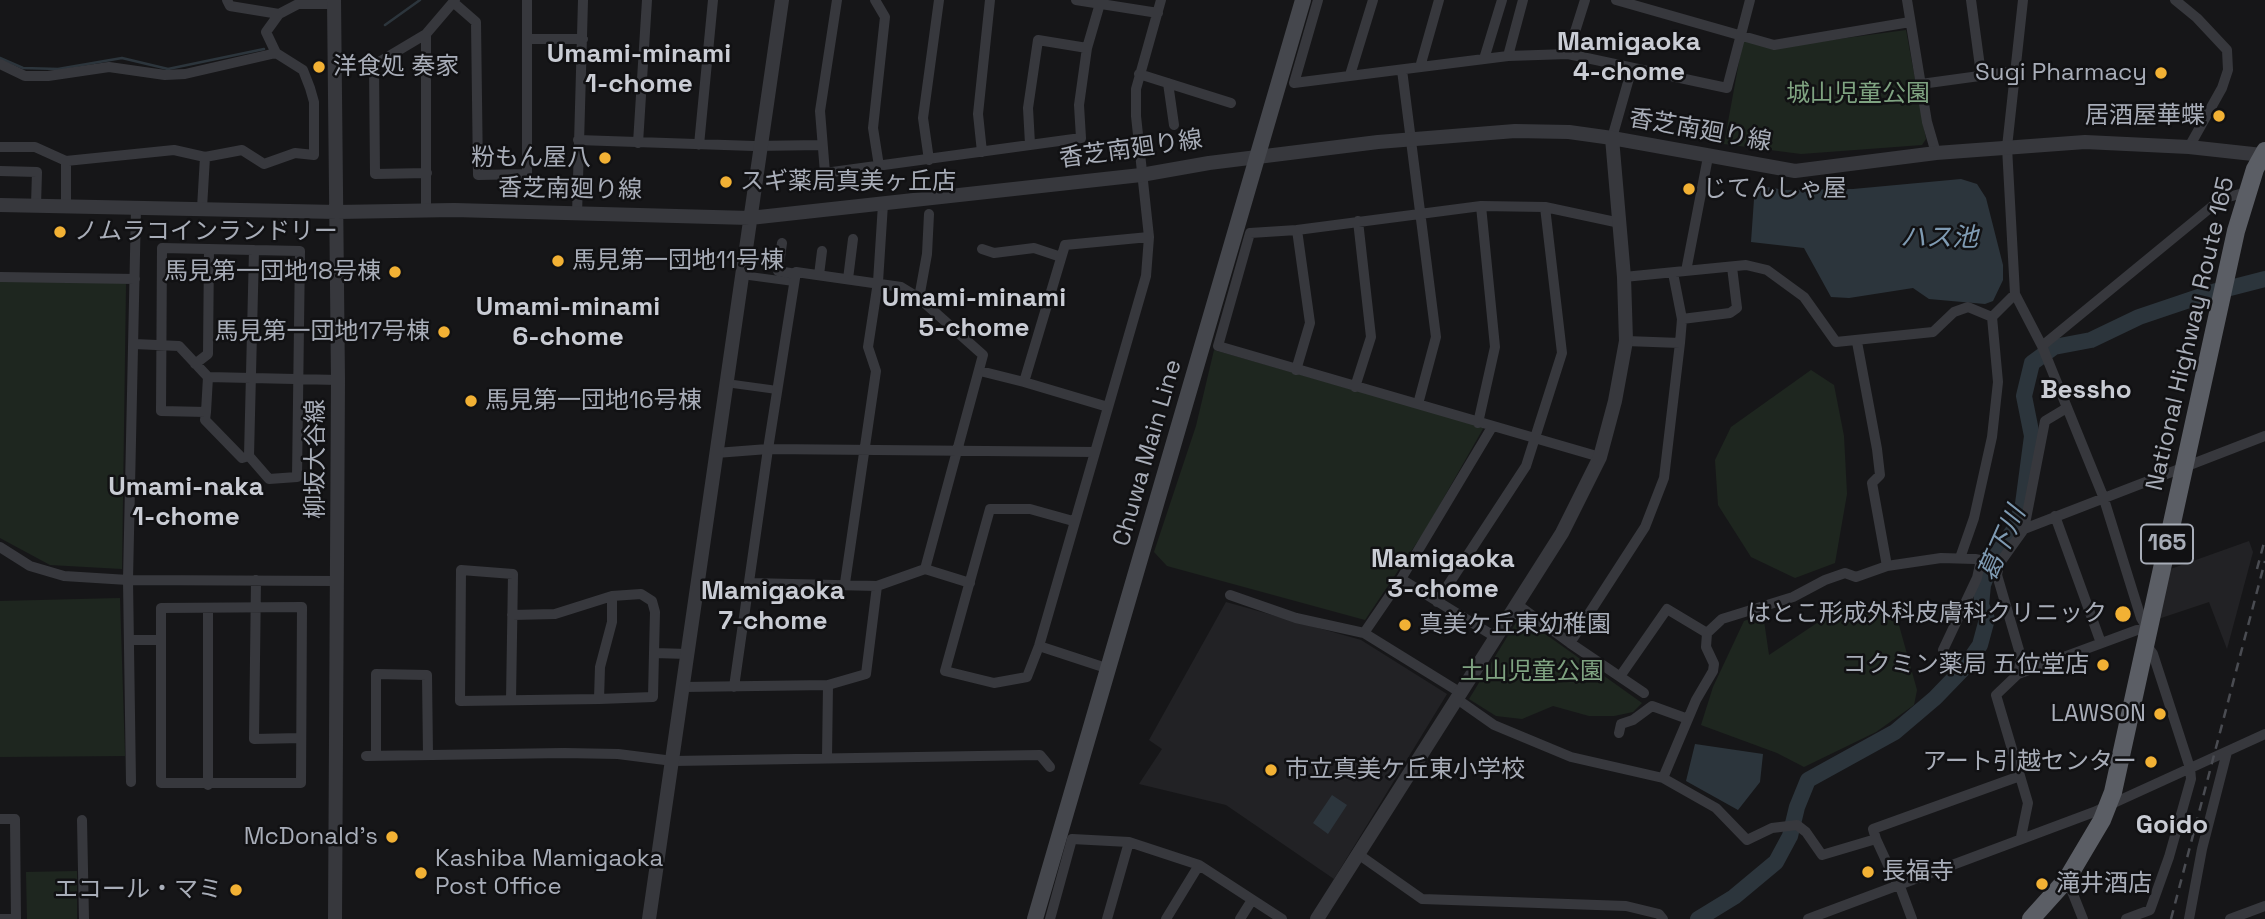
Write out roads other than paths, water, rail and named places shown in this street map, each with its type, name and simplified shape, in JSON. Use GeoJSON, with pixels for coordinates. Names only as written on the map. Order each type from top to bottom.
{"type":"FeatureCollection","features":[{"type":"Feature","properties":{"kind":"highway","name":"National Highway Route 165"},"geometry":{"type":"LineString","coordinates":[[2031,919],[2067,879],[2109,804],[2125,746],[2146,636],[2247,192],[2264,153]]}},
{"type":"Feature","properties":{"kind":"main road","name":"Chuwa Main Line"},"geometry":{"type":"LineString","coordinates":[[1035,919],[1252,158],[1293,0]]}},
{"type":"Feature","properties":{"kind":"main road","name":"Chuwa Main Line"},"geometry":{"type":"LineString","coordinates":[[1025,919],[1252,158],[1304,0]]}},
{"type":"Feature","properties":{"kind":"street"},"geometry":{"type":"LineString","coordinates":[[227,0],[230,6],[279,14]]}},
{"type":"Feature","properties":{"kind":"street"},"geometry":{"type":"LineString","coordinates":[[427,173],[375,174],[374,65],[426,33],[454,1],[475,22],[478,175],[527,174],[527,0]]}},
{"type":"Feature","properties":{"kind":"street"},"geometry":{"type":"LineString","coordinates":[[577,215],[583,0]]}},
{"type":"Feature","properties":{"kind":"street"},"geometry":{"type":"LineString","coordinates":[[638,143],[647,0]]}},
{"type":"Feature","properties":{"kind":"street"},"geometry":{"type":"LineString","coordinates":[[699,145],[713,0]]}},
{"type":"Feature","properties":{"kind":"street"},"geometry":{"type":"LineString","coordinates":[[649,919],[782,0]]}},
{"type":"Feature","properties":{"kind":"street"},"geometry":{"type":"LineString","coordinates":[[837,0],[820,111],[825,173],[1081,138],[1079,105],[1087,48],[1100,2]]}},
{"type":"Feature","properties":{"kind":"street"},"geometry":{"type":"LineString","coordinates":[[875,0],[885,17],[873,128],[879,166]]}},
{"type":"Feature","properties":{"kind":"street"},"geometry":{"type":"LineString","coordinates":[[929,160],[923,118],[939,0]]}},
{"type":"Feature","properties":{"kind":"street"},"geometry":{"type":"LineString","coordinates":[[982,152],[978,114],[990,0]]}},
{"type":"Feature","properties":{"kind":"street"},"geometry":{"type":"LineString","coordinates":[[1076,0],[1158,13]]}},
{"type":"Feature","properties":{"kind":"street"},"geometry":{"type":"LineString","coordinates":[[1073,521],[1030,509],[990,509],[945,671],[994,683],[1027,677],[1039,646],[1146,276],[1149,237],[1136,116],[1139,74],[1161,0]]}},
{"type":"Feature","properties":{"kind":"street"},"geometry":{"type":"LineString","coordinates":[[1318,0],[1294,83],[1508,56],[1568,54],[1727,88],[1750,0]]}},
{"type":"Feature","properties":{"kind":"street"},"geometry":{"type":"LineString","coordinates":[[1350,75],[1373,0]]}},
{"type":"Feature","properties":{"kind":"street"},"geometry":{"type":"LineString","coordinates":[[1420,68],[1439,0]]}},
{"type":"Feature","properties":{"kind":"street"},"geometry":{"type":"LineString","coordinates":[[1484,59],[1502,0]]}},
{"type":"Feature","properties":{"kind":"street"},"geometry":{"type":"LineString","coordinates":[[1508,56],[1523,0]]}},
{"type":"Feature","properties":{"kind":"street"},"geometry":{"type":"LineString","coordinates":[[1568,54],[1585,0]]}},
{"type":"Feature","properties":{"kind":"street"},"geometry":{"type":"LineString","coordinates":[[1616,0],[1774,45],[1910,22]]}},
{"type":"Feature","properties":{"kind":"street"},"geometry":{"type":"LineString","coordinates":[[1907,0],[1936,153]]}},
{"type":"Feature","properties":{"kind":"street"},"geometry":{"type":"LineString","coordinates":[[1971,0],[1981,74]]}},
{"type":"Feature","properties":{"kind":"street"},"geometry":{"type":"LineString","coordinates":[[2022,0],[2007,147],[2015,293],[2042,346],[2065,409],[2103,496],[2190,768],[2191,779],[2173,844],[2150,910],[2126,919]]}},
{"type":"Feature","properties":{"kind":"street"},"geometry":{"type":"LineString","coordinates":[[2175,0],[2197,18],[2227,50],[2228,70],[2222,88],[2189,147]]}},
{"type":"Feature","properties":{"kind":"street"},"geometry":{"type":"LineString","coordinates":[[0,146],[34,147],[66,161],[174,150],[205,157],[242,150],[264,164],[295,153],[314,155],[314,102],[310,88],[303,70],[276,53],[267,32],[279,14],[298,4],[334,2]]}},
{"type":"Feature","properties":{"kind":"street","name":"柳坂大谷線"},"geometry":{"type":"LineString","coordinates":[[334,2],[338,380],[335,919]]}},
{"type":"Feature","properties":{"kind":"street"},"geometry":{"type":"LineString","coordinates":[[426,33],[426,211]]}},
{"type":"Feature","properties":{"kind":"street"},"geometry":{"type":"LineString","coordinates":[[528,39],[583,39]]}},
{"type":"Feature","properties":{"kind":"street"},"geometry":{"type":"LineString","coordinates":[[1030,145],[1028,108],[1038,40],[1087,48]]}},
{"type":"Feature","properties":{"kind":"street"},"geometry":{"type":"LineString","coordinates":[[0,64],[25,76],[48,76],[109,67],[165,75],[185,74],[276,53]]}},
{"type":"Feature","properties":{"kind":"street"},"geometry":{"type":"LineString","coordinates":[[1317,919],[1518,605],[1562,533],[1600,457],[1615,401],[1626,341],[1624,277],[1612,138],[1632,68]]}},
{"type":"Feature","properties":{"kind":"street"},"geometry":{"type":"LineString","coordinates":[[1402,70],[1436,337],[1418,404]]}},
{"type":"Feature","properties":{"kind":"street"},"geometry":{"type":"LineString","coordinates":[[1921,84],[2016,71]]}},
{"type":"Feature","properties":{"kind":"street"},"geometry":{"type":"LineString","coordinates":[[1139,74],[1231,103]]}},
{"type":"Feature","properties":{"kind":"street"},"geometry":{"type":"LineString","coordinates":[[1168,83],[1174,125]]}},
{"type":"Feature","properties":{"kind":"street","name":"香芝南廻り線"},"geometry":{"type":"LineString","coordinates":[[0,205],[750,218],[1142,175],[1252,158],[1410,140],[1515,131],[1569,132],[1612,138],[1795,171],[1936,153],[2085,142],[2264,153]]}},
{"type":"Feature","properties":{"kind":"street"},"geometry":{"type":"LineString","coordinates":[[579,140],[699,145],[821,145]]}},
{"type":"Feature","properties":{"kind":"street"},"geometry":{"type":"LineString","coordinates":[[202,208],[205,157]]}},
{"type":"Feature","properties":{"kind":"street"},"geometry":{"type":"LineString","coordinates":[[1686,271],[1707,157]]}},
{"type":"Feature","properties":{"kind":"street"},"geometry":{"type":"LineString","coordinates":[[66,161],[66,206]]}},
{"type":"Feature","properties":{"kind":"street"},"geometry":{"type":"LineString","coordinates":[[0,171],[37,172],[36,205]]}},
{"type":"Feature","properties":{"kind":"street"},"geometry":{"type":"LineString","coordinates":[[2042,346],[2221,199],[2247,192]]}},
{"type":"Feature","properties":{"kind":"street"},"geometry":{"type":"LineString","coordinates":[[845,583],[876,371],[868,347],[878,282],[883,204]]}},
{"type":"Feature","properties":{"kind":"street"},"geometry":{"type":"LineString","coordinates":[[1600,457],[1218,346],[1250,233],[1297,230],[1481,206],[1545,207],[1620,223]]}},
{"type":"Feature","properties":{"kind":"street"},"geometry":{"type":"LineString","coordinates":[[1478,423],[1495,346],[1481,206]]}},
{"type":"Feature","properties":{"kind":"street"},"geometry":{"type":"LineString","coordinates":[[1437,602],[1526,466],[1562,353],[1545,207]]}},
{"type":"Feature","properties":{"kind":"street"},"geometry":{"type":"LineString","coordinates":[[131,782],[128,580],[136,208]]}},
{"type":"Feature","properties":{"kind":"street"},"geometry":{"type":"LineString","coordinates":[[919,298],[929,242],[929,214]]}},
{"type":"Feature","properties":{"kind":"street"},"geometry":{"type":"LineString","coordinates":[[1355,387],[1371,337],[1358,221]]}},
{"type":"Feature","properties":{"kind":"street"},"geometry":{"type":"LineString","coordinates":[[1296,370],[1310,323],[1297,230]]}},
{"type":"Feature","properties":{"kind":"street"},"geometry":{"type":"LineString","coordinates":[[1024,382],[1065,245],[1149,237]]}},
{"type":"Feature","properties":{"kind":"street"},"geometry":{"type":"LineString","coordinates":[[848,279],[853,239]]}},
{"type":"Feature","properties":{"kind":"street"},"geometry":{"type":"LineString","coordinates":[[782,243],[778,271],[795,278]]}},
{"type":"Feature","properties":{"kind":"street"},"geometry":{"type":"LineString","coordinates":[[206,412],[161,411],[162,248],[209,250],[254,250],[300,251],[297,477],[269,479],[249,456],[254,250]]}},
{"type":"Feature","properties":{"kind":"street"},"geometry":{"type":"LineString","coordinates":[[982,249],[994,253],[1034,248],[1061,257]]}},
{"type":"Feature","properties":{"kind":"street"},"geometry":{"type":"LineString","coordinates":[[195,364],[208,354],[209,250]]}},
{"type":"Feature","properties":{"kind":"street"},"geometry":{"type":"LineString","coordinates":[[819,275],[822,251]]}},
{"type":"Feature","properties":{"kind":"street"},"geometry":{"type":"LineString","coordinates":[[1624,277],[1746,265],[1767,270],[1804,297],[1836,342],[1857,342],[1933,332],[1954,312],[1968,307],[1992,317]]}},
{"type":"Feature","properties":{"kind":"street"},"geometry":{"type":"LineString","coordinates":[[1682,319],[1730,313],[1737,308],[1732,267]]}},
{"type":"Feature","properties":{"kind":"street"},"geometry":{"type":"LineString","coordinates":[[1570,643],[1645,527],[1664,478],[1682,319],[1673,273]]}},
{"type":"Feature","properties":{"kind":"street"},"geometry":{"type":"LineString","coordinates":[[742,275],[795,278],[819,275],[901,287],[919,298],[983,355],[925,569]]}},
{"type":"Feature","properties":{"kind":"street"},"geometry":{"type":"LineString","coordinates":[[0,278],[135,279]]}},
{"type":"Feature","properties":{"kind":"street"},"geometry":{"type":"LineString","coordinates":[[734,687],[795,278]]}},
{"type":"Feature","properties":{"kind":"street"},"geometry":{"type":"LineString","coordinates":[[1960,558],[1974,518],[1992,437],[1998,382],[1992,317],[2015,293]]}},
{"type":"Feature","properties":{"kind":"street"},"geometry":{"type":"LineString","coordinates":[[1626,341],[1680,343]]}},
{"type":"Feature","properties":{"kind":"street"},"geometry":{"type":"LineString","coordinates":[[1857,342],[1877,449],[1880,475],[1872,483],[1887,566]]}},
{"type":"Feature","properties":{"kind":"street"},"geometry":{"type":"LineString","coordinates":[[134,344],[179,346],[208,377],[338,380]]}},
{"type":"Feature","properties":{"kind":"street"},"geometry":{"type":"LineString","coordinates":[[980,371],[1108,407]]}},
{"type":"Feature","properties":{"kind":"street"},"geometry":{"type":"LineString","coordinates":[[208,377],[205,420],[242,458],[249,456]]}},
{"type":"Feature","properties":{"kind":"street"},"geometry":{"type":"LineString","coordinates":[[726,383],[778,390]]}},
{"type":"Feature","properties":{"kind":"street"},"geometry":{"type":"LineString","coordinates":[[2018,674],[2021,657],[1997,575],[1999,564],[2024,529],[2045,421],[2065,409]]}},
{"type":"Feature","properties":{"kind":"street"},"geometry":{"type":"LineString","coordinates":[[1364,633],[1401,579],[1492,427]]}},
{"type":"Feature","properties":{"kind":"street"},"geometry":{"type":"LineString","coordinates":[[2024,529],[2103,496],[2265,436]]}},
{"type":"Feature","properties":{"kind":"street"},"geometry":{"type":"LineString","coordinates":[[716,453],[768,449],[1095,452]]}},
{"type":"Feature","properties":{"kind":"street"},"geometry":{"type":"LineString","coordinates":[[2055,516],[2101,643]]}},
{"type":"Feature","properties":{"kind":"street"},"geometry":{"type":"LineString","coordinates":[[0,547],[30,566],[64,576],[128,580],[338,582]]}},
{"type":"Feature","properties":{"kind":"street"},"geometry":{"type":"LineString","coordinates":[[1663,778],[1688,719],[1713,671],[1714,664],[1706,647],[1707,633],[1723,619],[1793,597],[1845,573],[1856,577],[1887,566],[1960,558],[1999,564]]}},
{"type":"Feature","properties":{"kind":"street"},"geometry":{"type":"LineString","coordinates":[[1943,650],[1977,578],[1981,560]]}},
{"type":"Feature","properties":{"kind":"street"},"geometry":{"type":"LineString","coordinates":[[750,583],[845,583],[877,586],[925,569],[970,583]]}},
{"type":"Feature","properties":{"kind":"street"},"geometry":{"type":"LineString","coordinates":[[511,700],[512,615],[513,574],[461,570],[460,701],[599,699],[653,697],[655,612],[652,601],[641,594],[612,596],[555,614],[512,615]]}},
{"type":"Feature","properties":{"kind":"street"},"geometry":{"type":"LineString","coordinates":[[1401,579],[1497,638]]}},
{"type":"Feature","properties":{"kind":"street"},"geometry":{"type":"LineString","coordinates":[[256,580],[254,739],[301,738]]}},
{"type":"Feature","properties":{"kind":"street"},"geometry":{"type":"LineString","coordinates":[[684,687],[828,685],[866,674],[877,586]]}},
{"type":"Feature","properties":{"kind":"street"},"geometry":{"type":"LineString","coordinates":[[1230,595],[1296,618],[1364,633],[1459,696],[1494,725],[1571,757],[1663,778],[1716,808],[1746,840],[1772,828],[1797,825],[1806,832],[1822,855],[1876,839]]}},
{"type":"Feature","properties":{"kind":"street"},"geometry":{"type":"LineString","coordinates":[[599,699],[600,667],[612,622],[612,596]]}},
{"type":"Feature","properties":{"kind":"street"},"geometry":{"type":"LineString","coordinates":[[1518,605],[1644,693]]}},
{"type":"Feature","properties":{"kind":"street"},"geometry":{"type":"LineString","coordinates":[[302,607],[301,783],[161,783],[161,608],[254,608],[302,607]]}},
{"type":"Feature","properties":{"kind":"street"},"geometry":{"type":"LineString","coordinates":[[208,608],[208,785]]}},
{"type":"Feature","properties":{"kind":"street"},"geometry":{"type":"LineString","coordinates":[[1621,675],[1667,608],[1707,633]]}},
{"type":"Feature","properties":{"kind":"street"},"geometry":{"type":"LineString","coordinates":[[2021,837],[2028,803],[1996,695],[2018,674],[2137,630],[2146,636]]}},
{"type":"Feature","properties":{"kind":"street"},"geometry":{"type":"LineString","coordinates":[[130,640],[161,640]]}},
{"type":"Feature","properties":{"kind":"street"},"geometry":{"type":"LineString","coordinates":[[1039,646],[1100,666]]}},
{"type":"Feature","properties":{"kind":"street"},"geometry":{"type":"LineString","coordinates":[[654,653],[688,654]]}},
{"type":"Feature","properties":{"kind":"street"},"geometry":{"type":"LineString","coordinates":[[428,755],[427,675],[376,674],[371,756],[605,754],[673,761],[1040,755],[1051,766]]}},
{"type":"Feature","properties":{"kind":"street"},"geometry":{"type":"LineString","coordinates":[[827,758],[828,685]]}},
{"type":"Feature","properties":{"kind":"street"},"geometry":{"type":"LineString","coordinates":[[1619,733],[1621,724],[1633,720],[1652,706],[1688,719]]}},
{"type":"Feature","properties":{"kind":"street"},"geometry":{"type":"LineString","coordinates":[[1808,919],[2162,784],[2190,768],[2265,734]]}},
{"type":"Feature","properties":{"kind":"street"},"geometry":{"type":"LineString","coordinates":[[2189,919],[2202,849],[2227,752]]}},
{"type":"Feature","properties":{"kind":"street"},"geometry":{"type":"LineString","coordinates":[[1912,919],[1873,829],[2020,776]]}},
{"type":"Feature","properties":{"kind":"street"},"geometry":{"type":"LineString","coordinates":[[0,819],[15,819],[16,919],[0,919]]}},
{"type":"Feature","properties":{"kind":"street"},"geometry":{"type":"LineString","coordinates":[[82,820],[85,919]]}},
{"type":"Feature","properties":{"kind":"street"},"geometry":{"type":"LineString","coordinates":[[1050,919],[1072,839],[1129,842],[1199,865],[1282,919]]}},
{"type":"Feature","properties":{"kind":"street"},"geometry":{"type":"LineString","coordinates":[[1107,919],[1129,842]]}},
{"type":"Feature","properties":{"kind":"street"},"geometry":{"type":"LineString","coordinates":[[1358,854],[1422,900],[1626,906],[1659,914],[1663,919]]}},
{"type":"Feature","properties":{"kind":"street"},"geometry":{"type":"LineString","coordinates":[[1166,919],[1199,865]]}},
{"type":"Feature","properties":{"kind":"street"},"geometry":{"type":"LineString","coordinates":[[2067,879],[2083,919]]}},
{"type":"Feature","properties":{"kind":"street"},"geometry":{"type":"LineString","coordinates":[[1240,919],[1252,900]]}},
{"type":"Feature","properties":{"kind":"street"},"geometry":{"type":"LineString","coordinates":[[2230,919],[2265,906]]}},
{"type":"Feature","properties":{"kind":"water","name":"ハス池"},"geometry":{"type":"Polygon","coordinates":[[[1961,179],[1977,184],[1986,198],[2003,265],[2003,280],[1993,301],[1985,304],[1929,299],[1913,288],[1849,298],[1831,297],[1804,248],[1751,242],[1755,185],[1785,190],[1853,189],[1961,179]]]}},
{"type":"Feature","properties":{"kind":"water"},"geometry":{"type":"Polygon","coordinates":[[[1695,744],[1763,754],[1760,782],[1738,810],[1686,781],[1695,744]]]}},
{"type":"Feature","properties":{"kind":"water"},"geometry":{"type":"Polygon","coordinates":[[[1332,795],[1347,805],[1328,834],[1313,823],[1332,795]]]}},
{"type":"Feature","properties":{"kind":"waterway"},"geometry":{"type":"LineString","coordinates":[[385,25],[420,0]]}},
{"type":"Feature","properties":{"kind":"waterway"},"geometry":{"type":"LineString","coordinates":[[0,58],[23,68],[58,69],[122,58],[168,69],[264,49]]}},
{"type":"Feature","properties":{"kind":"waterway","name":"葛下川"},"geometry":{"type":"LineString","coordinates":[[2230,288],[2265,279]]}},
{"type":"Feature","properties":{"kind":"waterway","name":"葛下川"},"geometry":{"type":"LineString","coordinates":[[1698,919],[1734,897],[1776,862],[1790,836],[1797,807],[1808,780],[1895,732],[1935,698],[1964,668],[1980,645],[1987,619],[1981,605],[1983,585],[1992,561],[2015,528],[2023,504],[2032,436],[2024,396],[2032,363],[2054,347],[2091,340],[2139,317],[2216,291]]}},
{"type":"Feature","properties":{"kind":"railway"},"geometry":{"type":"LineString","coordinates":[[2257,569],[2265,539]]}},
{"type":"Feature","properties":{"kind":"railway"},"geometry":{"type":"LineString","coordinates":[[2171,919],[2265,561]]}},
{"type":"Feature","properties":{"kind":"place","name":"洋食処 奏家"},"geometry":{"type":"Point","coordinates":[319,67]}},
{"type":"Feature","properties":{"kind":"place","name":"Sugi Pharmacy"},"geometry":{"type":"Point","coordinates":[2161,73]}},
{"type":"Feature","properties":{"kind":"place","name":"居酒屋華蝶"},"geometry":{"type":"Point","coordinates":[2219,116]}},
{"type":"Feature","properties":{"kind":"place","name":"粉もん屋八"},"geometry":{"type":"Point","coordinates":[605,158]}},
{"type":"Feature","properties":{"kind":"place","name":"スギ薬局真美ヶ丘店"},"geometry":{"type":"Point","coordinates":[726,182]}},
{"type":"Feature","properties":{"kind":"place","name":"じてんしゃ屋"},"geometry":{"type":"Point","coordinates":[1689,189]}},
{"type":"Feature","properties":{"kind":"place","name":"ノムラコインランドリー"},"geometry":{"type":"Point","coordinates":[60,232]}},
{"type":"Feature","properties":{"kind":"place","name":"馬見第一団地11号棟"},"geometry":{"type":"Point","coordinates":[558,261]}},
{"type":"Feature","properties":{"kind":"place","name":"馬見第一団地18号棟"},"geometry":{"type":"Point","coordinates":[395,272]}},
{"type":"Feature","properties":{"kind":"place","name":"馬見第一団地17号棟"},"geometry":{"type":"Point","coordinates":[444,332]}},
{"type":"Feature","properties":{"kind":"place","name":"馬見第一団地16号棟"},"geometry":{"type":"Point","coordinates":[471,401]}},
{"type":"Feature","properties":{"kind":"place","name":"はとこ形成外科皮膚科クリニック"},"geometry":{"type":"Point","coordinates":[2123,614]}},
{"type":"Feature","properties":{"kind":"place","name":"真美ケ丘東幼稚園"},"geometry":{"type":"Point","coordinates":[1405,625]}},
{"type":"Feature","properties":{"kind":"place","name":"コクミン薬局 五位堂店"},"geometry":{"type":"Point","coordinates":[2103,665]}},
{"type":"Feature","properties":{"kind":"place","name":"LAWSON"},"geometry":{"type":"Point","coordinates":[2160,714]}},
{"type":"Feature","properties":{"kind":"place","name":"アート引越センター"},"geometry":{"type":"Point","coordinates":[2151,762]}},
{"type":"Feature","properties":{"kind":"place","name":"市立真美ケ丘東小学校"},"geometry":{"type":"Point","coordinates":[1271,770]}},
{"type":"Feature","properties":{"kind":"place","name":"McDonald's"},"geometry":{"type":"Point","coordinates":[392,837]}},
{"type":"Feature","properties":{"kind":"place","name":"長福寺"},"geometry":{"type":"Point","coordinates":[1868,872]}},
{"type":"Feature","properties":{"kind":"place","name":"Kashiba Mamigaoka Post Office"},"geometry":{"type":"Point","coordinates":[421,873]}},
{"type":"Feature","properties":{"kind":"place","name":"滝井酒店"},"geometry":{"type":"Point","coordinates":[2042,884]}},
{"type":"Feature","properties":{"kind":"place","name":"エコール・マミ"},"geometry":{"type":"Point","coordinates":[236,890]}},
{"type":"Feature","properties":{"kind":"district","name":"Mamigaoka 4-chome"},"geometry":{"type":"Point","coordinates":[1629,58]}},
{"type":"Feature","properties":{"kind":"district","name":"Umami-minami 1-chome"},"geometry":{"type":"Point","coordinates":[639,70]}},
{"type":"Feature","properties":{"kind":"district","name":"Umami-minami 5-chome"},"geometry":{"type":"Point","coordinates":[974,314]}},
{"type":"Feature","properties":{"kind":"district","name":"Umami-minami 6-chome"},"geometry":{"type":"Point","coordinates":[568,323]}},
{"type":"Feature","properties":{"kind":"district","name":"Bessho"},"geometry":{"type":"Point","coordinates":[2086,391]}},
{"type":"Feature","properties":{"kind":"district","name":"Umami-naka 1-chome"},"geometry":{"type":"Point","coordinates":[186,503]}},
{"type":"Feature","properties":{"kind":"district","name":"Mamigaoka 3-chome"},"geometry":{"type":"Point","coordinates":[1443,575]}},
{"type":"Feature","properties":{"kind":"district","name":"Mamigaoka 7-chome"},"geometry":{"type":"Point","coordinates":[773,607]}},
{"type":"Feature","properties":{"kind":"district","name":"Goido"},"geometry":{"type":"Point","coordinates":[2172,826]}},
{"type":"Feature","properties":{"kind":"park label","name":"城山児童公園"},"geometry":{"type":"Point","coordinates":[1858,94]}},
{"type":"Feature","properties":{"kind":"park label","name":"土山児童公園"},"geometry":{"type":"Point","coordinates":[1532,672]}}]}
